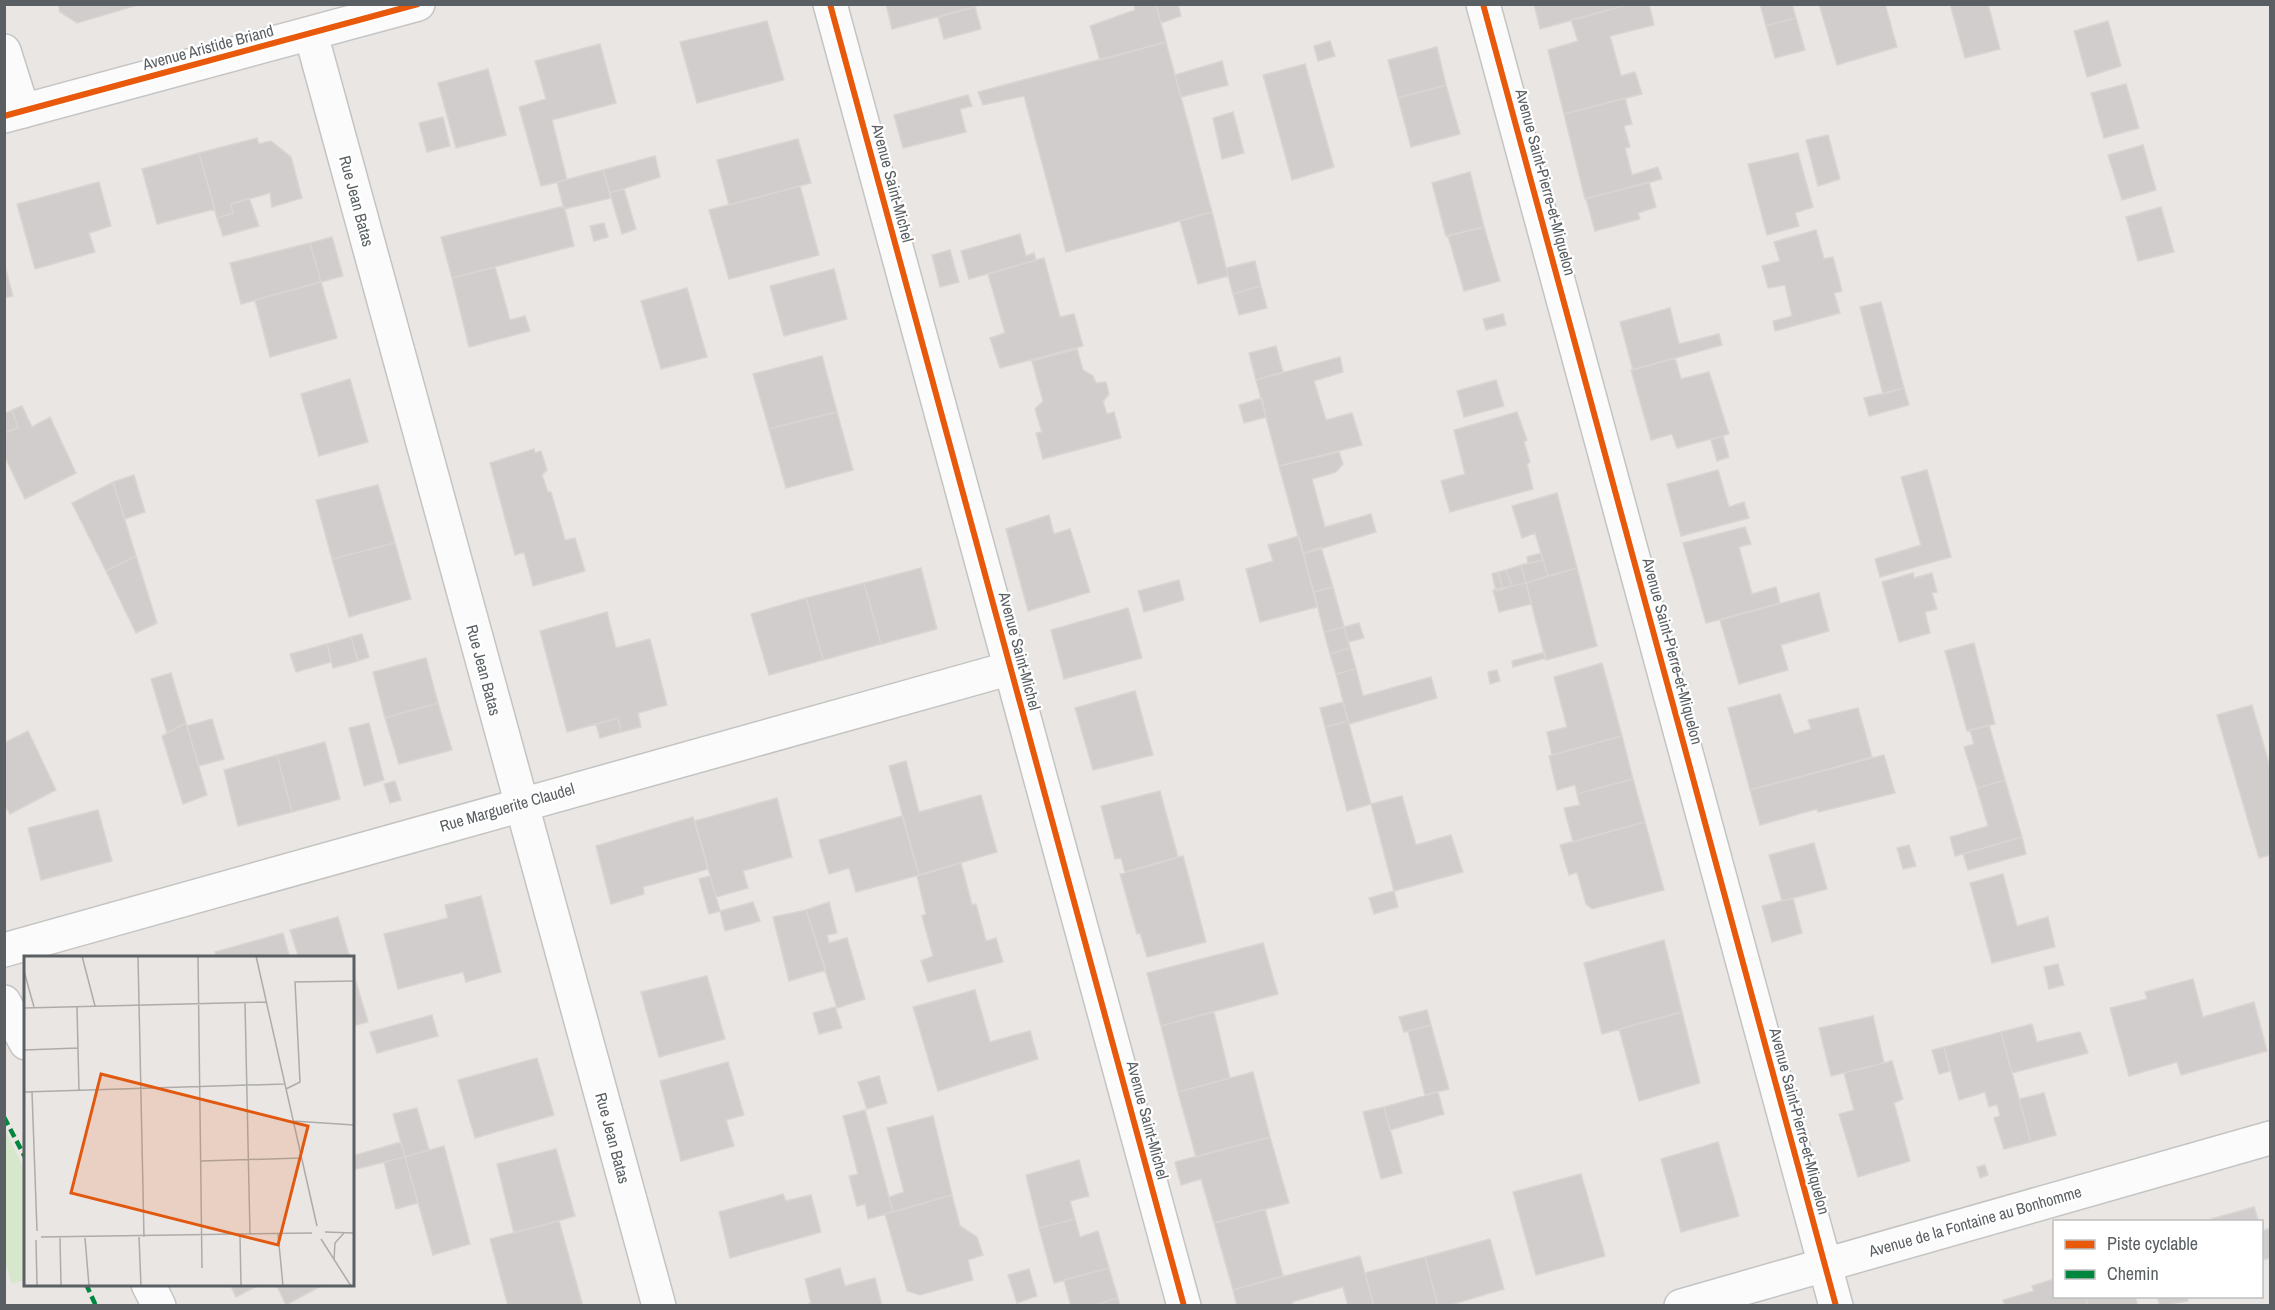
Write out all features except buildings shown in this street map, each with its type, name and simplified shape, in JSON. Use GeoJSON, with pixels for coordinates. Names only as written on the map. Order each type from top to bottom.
{"type":"FeatureCollection","features":[{"type":"Feature","properties":{"kind":"street","name":"Avenue Aristide Briand"},"geometry":{"type":"LineString","coordinates":[[14,114],[418,4]]}},
{"type":"Feature","properties":{"kind":"street","name":"Avenue Saint-Michel"},"geometry":{"type":"LineString","coordinates":[[830,4],[1184,1305]]}},
{"type":"Feature","properties":{"kind":"street","name":"Avenue Saint-Pierre-et-Miquelon"},"geometry":{"type":"LineString","coordinates":[[1483,4],[1836,1305]]}},
{"type":"Feature","properties":{"kind":"street","name":"Rue Jean Batas"},"geometry":{"type":"LineString","coordinates":[[310,34],[659,1305]]}},
{"type":"Feature","properties":{"kind":"street"},"geometry":{"type":"LineString","coordinates":[[4,51],[14,114]]}},
{"type":"Feature","properties":{"kind":"street","name":"Rue Marguerite Claudel"},"geometry":{"type":"LineString","coordinates":[[4,950],[521,803],[1011,668]]}},
{"type":"Feature","properties":{"kind":"street"},"geometry":{"type":"LineString","coordinates":[[4,1002],[24,1039]]}},
{"type":"Feature","properties":{"kind":"street","name":"Avenue de la Fontaine au Bonhomme"},"geometry":{"type":"LineString","coordinates":[[1680,1305],[2271,1138]]}},
{"type":"Feature","properties":{"kind":"street"},"geometry":{"type":"LineString","coordinates":[[149,1286],[159,1305]]}},
{"type":"Feature","properties":{"kind":"green space"},"geometry":{"type":"Polygon","coordinates":[[[4,1128],[24,1169],[24,1280],[12,1284],[4,1258],[4,1128]]]}},
{"type":"Feature","properties":{"kind":"marked path"},"geometry":{"type":"LineString","coordinates":[[4,1117],[24,1155]]}},
{"type":"Feature","properties":{"kind":"marked path"},"geometry":{"type":"LineString","coordinates":[[87,1286],[96,1306]]}},
{"type":"Feature","properties":{"kind":"cycle path"},"geometry":{"type":"LineString","coordinates":[[4,116],[418,4]]}},
{"type":"Feature","properties":{"kind":"cycle path"},"geometry":{"type":"LineString","coordinates":[[830,4],[1184,1306]]}},
{"type":"Feature","properties":{"kind":"cycle path"},"geometry":{"type":"LineString","coordinates":[[1483,4],[1836,1306]]}}]}
